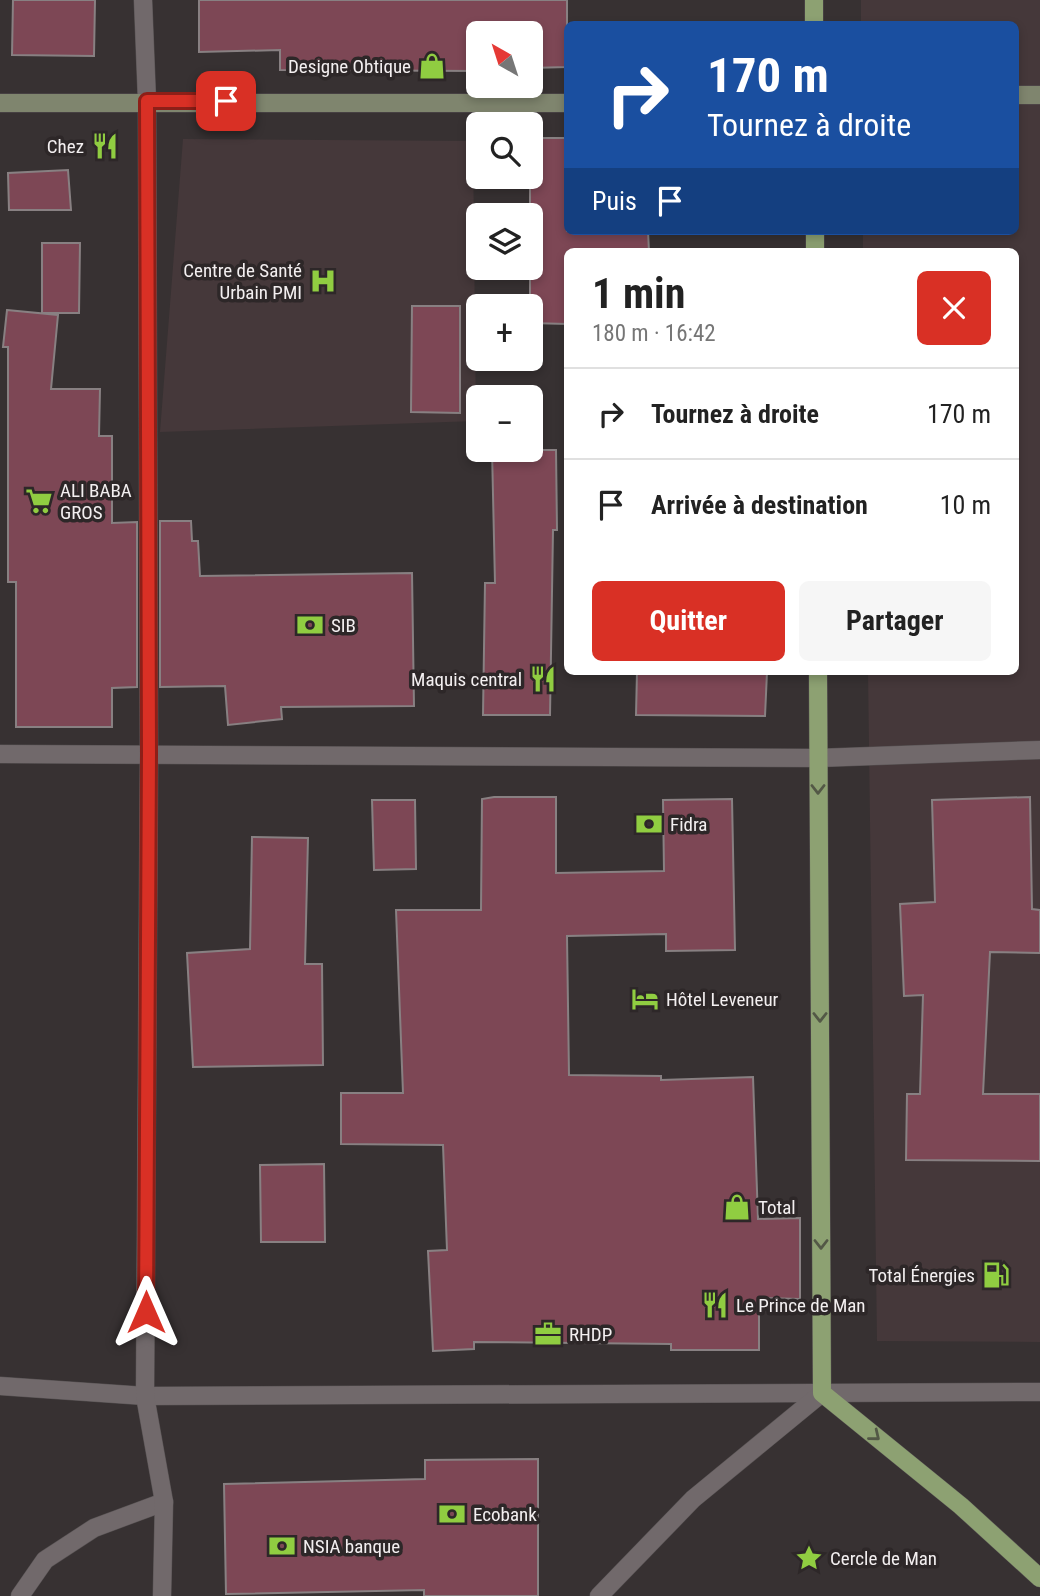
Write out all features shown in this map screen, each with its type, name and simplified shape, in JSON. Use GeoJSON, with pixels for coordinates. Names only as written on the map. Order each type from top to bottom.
{"type":"FeatureCollection","features":[{"type":"Feature","properties":{"kind":"main road"},"geometry":{"type":"LineString","coordinates":[[814,0],[814,21]]}},
{"type":"Feature","properties":{"kind":"main road"},"geometry":{"type":"LineString","coordinates":[[1019,95],[1040,95]]}},
{"type":"Feature","properties":{"kind":"main road"},"geometry":{"type":"LineString","coordinates":[[0,103],[564,103]]}},
{"type":"Feature","properties":{"kind":"main road"},"geometry":{"type":"LineString","coordinates":[[818,675],[822,1393],[961,1506],[1040,1578]]}},
{"type":"Feature","properties":{"kind":"street"},"geometry":{"type":"LineString","coordinates":[[143,0],[147,101],[149,754],[145,1396],[164,1502],[162,1596]]}},
{"type":"Feature","properties":{"kind":"street"},"geometry":{"type":"LineString","coordinates":[[0,754],[818,758],[1040,750]]}},
{"type":"Feature","properties":{"kind":"street"},"geometry":{"type":"LineString","coordinates":[[0,1385],[145,1396],[1040,1392]]}},
{"type":"Feature","properties":{"kind":"street"},"geometry":{"type":"LineString","coordinates":[[599,1596],[693,1499],[822,1393]]}},
{"type":"Feature","properties":{"kind":"street"},"geometry":{"type":"LineString","coordinates":[[20,1596],[45,1560],[94,1528],[164,1502]]}},
{"type":"Feature","properties":{"kind":"shaded area"},"geometry":{"type":"Polygon","coordinates":[[[861,0],[1040,0],[1040,1342],[877,1341],[868,675],[1019,675],[1019,248],[863,248],[863,235],[1019,235],[1019,21],[861,21],[861,0]]]}},
{"type":"Feature","properties":{"kind":"shaded area","name":"Centre de Santé Urbain PMI"},"geometry":{"type":"Polygon","coordinates":[[[183,139],[466,141],[466,189],[474,189],[474,203],[466,203],[466,280],[474,280],[475,294],[466,294],[466,371],[475,371],[476,385],[466,385],[466,421],[160,432],[183,139]]]}},
{"type":"Feature","properties":{"kind":"building"},"geometry":{"type":"Polygon","coordinates":[[[13,0],[95,0],[94,56],[12,55],[13,0]]]}},
{"type":"Feature","properties":{"kind":"building"},"geometry":{"type":"Polygon","coordinates":[[[199,0],[567,0],[564,67],[543,68],[543,21],[466,21],[466,71],[280,70],[280,50],[199,52],[199,0]]]}},
{"type":"Feature","properties":{"kind":"building"},"geometry":{"type":"Polygon","coordinates":[[[543,138],[564,138],[564,235],[648,235],[649,248],[564,248],[564,324],[543,323],[543,294],[530,294],[530,280],[543,280],[543,203],[530,203],[530,189],[543,189],[543,138]]]}},
{"type":"Feature","properties":{"kind":"building"},"geometry":{"type":"Polygon","coordinates":[[[68,170],[71,210],[9,210],[8,173],[68,170]]]}},
{"type":"Feature","properties":{"kind":"building"},"geometry":{"type":"Polygon","coordinates":[[[42,243],[80,243],[79,313],[42,313],[42,243]]]}},
{"type":"Feature","properties":{"kind":"building"},"geometry":{"type":"Polygon","coordinates":[[[412,306],[460,306],[460,413],[411,412],[412,306]]]}},
{"type":"Feature","properties":{"kind":"building"},"geometry":{"type":"Polygon","coordinates":[[[7,310],[58,315],[51,389],[100,389],[99,436],[112,436],[112,523],[137,522],[137,687],[112,688],[112,727],[16,727],[16,582],[8,582],[8,347],[3,347],[7,310]]]}},
{"type":"Feature","properties":{"kind":"building"},"geometry":{"type":"Polygon","coordinates":[[[543,450],[556,450],[557,530],[553,530],[550,715],[483,715],[485,583],[495,583],[492,462],[543,462],[543,450]]]}},
{"type":"Feature","properties":{"kind":"building","name":"SIB"},"geometry":{"type":"Polygon","coordinates":[[[160,521],[191,521],[192,541],[198,541],[200,576],[412,573],[414,706],[281,707],[282,719],[228,725],[225,686],[160,687],[160,521]]]}},
{"type":"Feature","properties":{"kind":"building"},"geometry":{"type":"Polygon","coordinates":[[[637,675],[767,675],[765,716],[636,715],[637,675]]]}},
{"type":"Feature","properties":{"kind":"building"},"geometry":{"type":"Polygon","coordinates":[[[556,797],[556,873],[664,871],[663,800],[732,799],[735,950],[666,951],[666,934],[567,936],[569,1075],[661,1076],[661,1080],[753,1077],[758,1219],[800,1218],[800,1299],[759,1298],[759,1350],[671,1350],[671,1344],[474,1342],[474,1349],[433,1351],[428,1251],[447,1250],[443,1145],[341,1144],[341,1093],[403,1093],[396,910],[481,910],[482,799],[556,797]]]}},
{"type":"Feature","properties":{"kind":"building"},"geometry":{"type":"Polygon","coordinates":[[[1030,797],[1032,909],[1040,910],[1040,953],[990,952],[983,1094],[1040,1094],[1040,1161],[906,1160],[907,1094],[920,1094],[923,995],[904,996],[900,904],[935,902],[932,800],[1030,797]]]}},
{"type":"Feature","properties":{"kind":"building"},"geometry":{"type":"Polygon","coordinates":[[[372,800],[415,800],[416,869],[374,870],[372,800]]]}},
{"type":"Feature","properties":{"kind":"building"},"geometry":{"type":"Polygon","coordinates":[[[252,837],[308,838],[305,964],[322,964],[323,1065],[193,1067],[187,953],[250,949],[252,837]]]}},
{"type":"Feature","properties":{"kind":"building"},"geometry":{"type":"Polygon","coordinates":[[[324,1164],[325,1242],[261,1242],[260,1165],[324,1164]]]}},
{"type":"Feature","properties":{"kind":"building"},"geometry":{"type":"Polygon","coordinates":[[[538,1459],[538,1596],[424,1596],[424,1590],[226,1594],[224,1484],[425,1479],[425,1460],[538,1459]]]}},
{"type":"Feature","properties":{"kind":"place","name":"Designe Obtique"},"geometry":{"type":"Point","coordinates":[432,66]}},
{"type":"Feature","properties":{"kind":"place","name":"Chez"},"geometry":{"type":"Point","coordinates":[105,146]}},
{"type":"Feature","properties":{"kind":"place","name":"Centre de Santé Urbain PMI"},"geometry":{"type":"Point","coordinates":[323,281]}},
{"type":"Feature","properties":{"kind":"place","name":"ALI BABA GROS"},"geometry":{"type":"Point","coordinates":[39,501]}},
{"type":"Feature","properties":{"kind":"place","name":"SIB"},"geometry":{"type":"Point","coordinates":[310,625]}},
{"type":"Feature","properties":{"kind":"place","name":"Maquis central"},"geometry":{"type":"Point","coordinates":[543,679]}},
{"type":"Feature","properties":{"kind":"place","name":"Fidra"},"geometry":{"type":"Point","coordinates":[649,824]}},
{"type":"Feature","properties":{"kind":"place","name":"Hôtel Leveneur"},"geometry":{"type":"Point","coordinates":[645,999]}},
{"type":"Feature","properties":{"kind":"place","name":"Total"},"geometry":{"type":"Point","coordinates":[737,1207]}},
{"type":"Feature","properties":{"kind":"place","name":"Total Énergies"},"geometry":{"type":"Point","coordinates":[996,1275]}},
{"type":"Feature","properties":{"kind":"place","name":"Le Prince de Man"},"geometry":{"type":"Point","coordinates":[715,1305]}},
{"type":"Feature","properties":{"kind":"place","name":"RHDP"},"geometry":{"type":"Point","coordinates":[548,1334]}},
{"type":"Feature","properties":{"kind":"place","name":"Ecobank"},"geometry":{"type":"Point","coordinates":[452,1514]}},
{"type":"Feature","properties":{"kind":"place","name":"NSIA banque"},"geometry":{"type":"Point","coordinates":[282,1546]}},
{"type":"Feature","properties":{"kind":"place","name":"Cercle de Man"},"geometry":{"type":"Point","coordinates":[809,1558]}},
{"type":"Feature","properties":{"kind":"route"},"geometry":{"type":"LineString","coordinates":[[146,1312],[149,754],[147,101],[226,101]]}}]}
